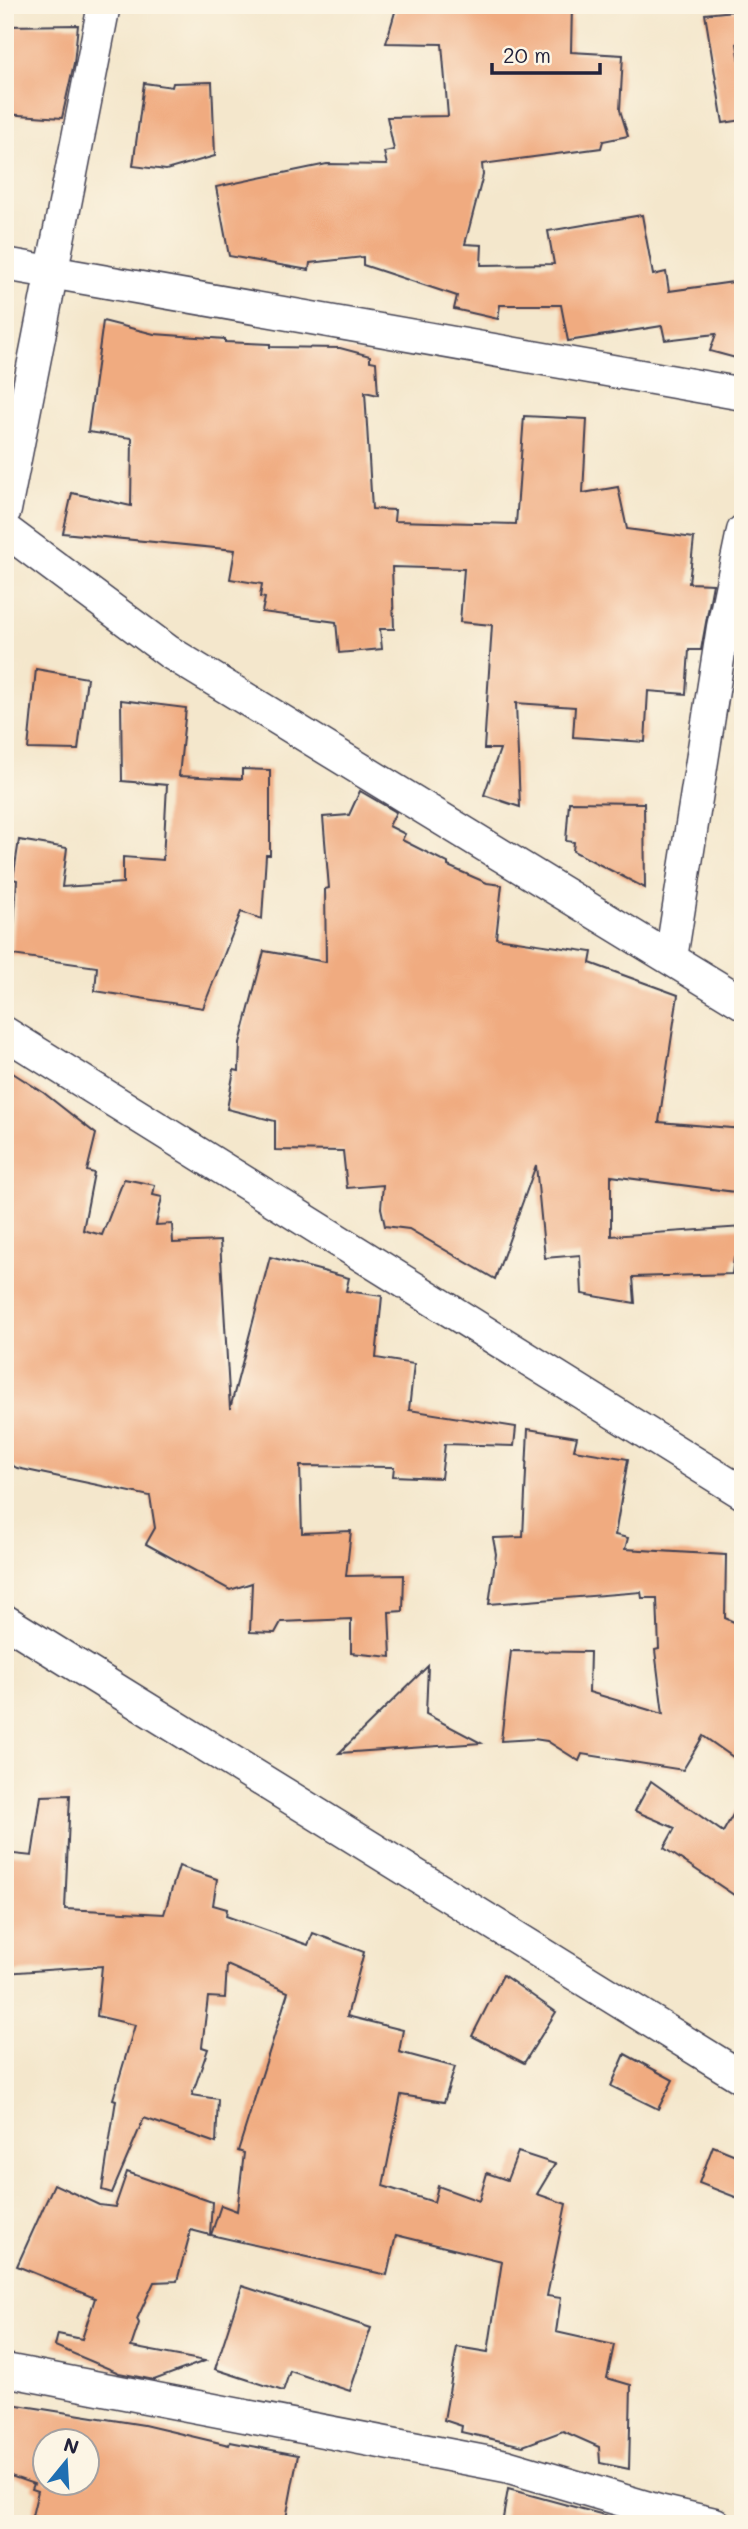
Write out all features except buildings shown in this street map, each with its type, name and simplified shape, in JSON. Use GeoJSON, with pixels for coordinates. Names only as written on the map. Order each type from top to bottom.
{"type":"FeatureCollection","features":[{"type":"Feature","properties":{"kind":"street"},"geometry":{"type":"LineString","coordinates":[[5,510],[104,5]]}},
{"type":"Feature","properties":{"kind":"street"},"geometry":{"type":"LineString","coordinates":[[5,264],[743,394]]}},
{"type":"Feature","properties":{"kind":"street"},"geometry":{"type":"LineString","coordinates":[[5,530],[169,652],[743,1003]]}},
{"type":"Feature","properties":{"kind":"street"},"geometry":{"type":"LineString","coordinates":[[671,958],[723,626],[743,531]]}},
{"type":"Feature","properties":{"kind":"street"},"geometry":{"type":"LineString","coordinates":[[5,1033],[743,1493]]}},
{"type":"Feature","properties":{"kind":"street"},"geometry":{"type":"LineString","coordinates":[[5,1621],[743,2078]]}},
{"type":"Feature","properties":{"kind":"street"},"geometry":{"type":"LineString","coordinates":[[5,2370],[506,2466],[659,2511],[715,2524]]}}]}
